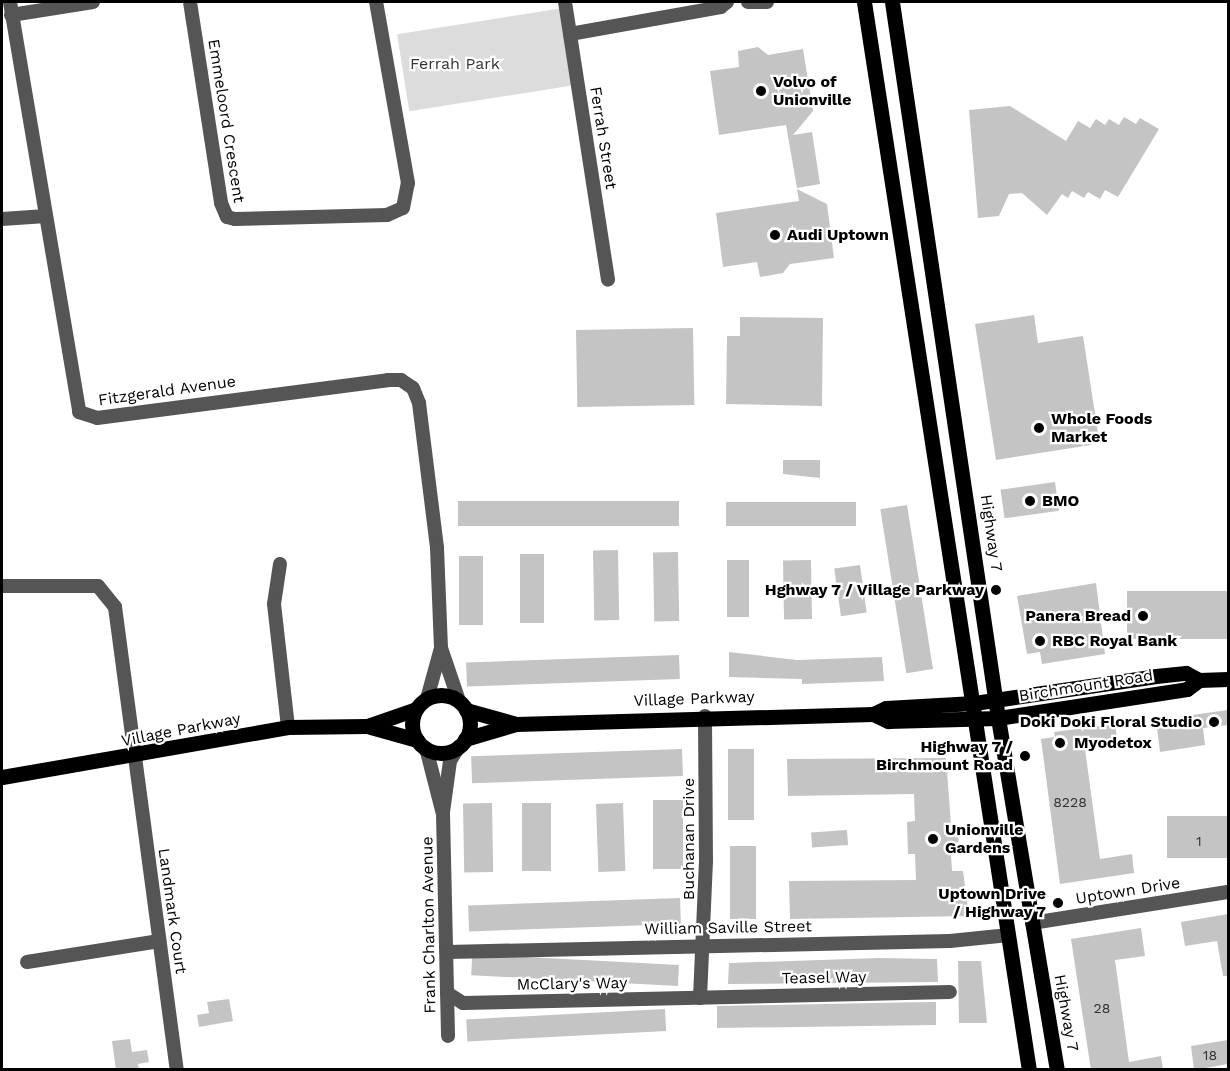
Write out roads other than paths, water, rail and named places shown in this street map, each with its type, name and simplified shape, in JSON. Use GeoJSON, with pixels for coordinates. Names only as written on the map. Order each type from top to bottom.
{"type":"FeatureCollection","features":[{"type":"Feature","properties":{"kind":"main road"},"geometry":{"type":"LineString","coordinates":[[864,2],[1029,1070]]}},
{"type":"Feature","properties":{"kind":"main road","name":"Highway 7"},"geometry":{"type":"LineString","coordinates":[[892,2],[998,718],[1057,1070]]}},
{"type":"Feature","properties":{"kind":"main road","name":"Birchmount Road"},"geometry":{"type":"LineString","coordinates":[[995,698],[1186,673],[1199,680],[1228,679]]}},
{"type":"Feature","properties":{"kind":"main road","name":"Birchmount Road"},"geometry":{"type":"LineString","coordinates":[[976,720],[1187,689],[1199,680]]}},
{"type":"Feature","properties":{"kind":"main road"},"geometry":{"type":"LineString","coordinates":[[444,695],[463,706],[470,725],[462,743],[443,752],[422,744],[413,725],[422,704],[444,695]]}},
{"type":"Feature","properties":{"kind":"main road","name":"Village Parkway"},"geometry":{"type":"LineString","coordinates":[[462,743],[516,724],[705,716],[873,714],[886,708],[974,703],[995,698]]}},
{"type":"Feature","properties":{"kind":"main road","name":"Village Parkway"},"geometry":{"type":"LineString","coordinates":[[367,726],[422,704]]}},
{"type":"Feature","properties":{"kind":"main road","name":"Village Parkway"},"geometry":{"type":"LineString","coordinates":[[463,706],[516,724]]}},
{"type":"Feature","properties":{"kind":"main road","name":"Village Parkway"},"geometry":{"type":"LineString","coordinates":[[873,714],[888,721],[976,720]]}},
{"type":"Feature","properties":{"kind":"main road","name":"Village Parkway"},"geometry":{"type":"LineString","coordinates":[[2,777],[134,757],[288,728],[367,726],[422,744]]}},
{"type":"Feature","properties":{"kind":"street"},"geometry":{"type":"LineString","coordinates":[[10,8],[93,2]]}},
{"type":"Feature","properties":{"kind":"street","name":"Emmeloord Crescent"},"geometry":{"type":"LineString","coordinates":[[190,2],[221,203],[227,217],[235,219],[387,214],[404,208],[408,183],[376,2]]}},
{"type":"Feature","properties":{"kind":"street","name":"Ferrah Street"},"geometry":{"type":"LineString","coordinates":[[565,2],[608,280]]}},
{"type":"Feature","properties":{"kind":"street"},"geometry":{"type":"LineString","coordinates":[[570,34],[721,7],[727,2]]}},
{"type":"Feature","properties":{"kind":"street"},"geometry":{"type":"LineString","coordinates":[[748,2],[767,2]]}},
{"type":"Feature","properties":{"kind":"street","name":"Fitzgerald Avenue"},"geometry":{"type":"LineString","coordinates":[[10,8],[46,216],[73,394],[84,416],[97,418],[388,380],[401,380],[413,388],[419,403],[438,548],[441,648],[463,706]]}},
{"type":"Feature","properties":{"kind":"street"},"geometry":{"type":"LineString","coordinates":[[2,219],[46,216]]}},
{"type":"Feature","properties":{"kind":"street"},"geometry":{"type":"LineString","coordinates":[[280,564],[274,604],[288,728]]}},
{"type":"Feature","properties":{"kind":"street","name":"Landmark Court"},"geometry":{"type":"LineString","coordinates":[[2,586],[91,585],[107,591],[115,607],[177,1070]]}},
{"type":"Feature","properties":{"kind":"street","name":"Fitzgerald Avenue"},"geometry":{"type":"LineString","coordinates":[[422,704],[441,648]]}},
{"type":"Feature","properties":{"kind":"street","name":"Buchanan Drive"},"geometry":{"type":"LineString","coordinates":[[700,998],[704,945],[705,716]]}},
{"type":"Feature","properties":{"kind":"street","name":"Frank Charlton Avenue"},"geometry":{"type":"LineString","coordinates":[[448,1036],[443,814],[450,761],[462,743]]}},
{"type":"Feature","properties":{"kind":"street","name":"Frank Charlton Avenue"},"geometry":{"type":"LineString","coordinates":[[422,744],[443,814]]}},
{"type":"Feature","properties":{"kind":"street","name":"Uptown Drive"},"geometry":{"type":"LineString","coordinates":[[1032,923],[1228,892]]}},
{"type":"Feature","properties":{"kind":"street","name":"William Saville Street"},"geometry":{"type":"LineString","coordinates":[[447,952],[972,940],[1009,935]]}},
{"type":"Feature","properties":{"kind":"street"},"geometry":{"type":"LineString","coordinates":[[27,962],[159,942]]}},
{"type":"Feature","properties":{"kind":"street","name":"Teasel Way"},"geometry":{"type":"LineString","coordinates":[[700,998],[950,992]]}},
{"type":"Feature","properties":{"kind":"street","name":"McClary's Way"},"geometry":{"type":"LineString","coordinates":[[447,993],[463,1003],[700,998]]}},
{"type":"Feature","properties":{"kind":"place","name":"Volvo of Unionville"},"geometry":{"type":"Point","coordinates":[761,91]}},
{"type":"Feature","properties":{"kind":"place","name":"Audi Uptown"},"geometry":{"type":"Point","coordinates":[775,235]}},
{"type":"Feature","properties":{"kind":"place","name":"Whole Foods Market"},"geometry":{"type":"Point","coordinates":[1039,428]}},
{"type":"Feature","properties":{"kind":"place","name":"BMO"},"geometry":{"type":"Point","coordinates":[1030,501]}},
{"type":"Feature","properties":{"kind":"place","name":"Hghway 7 / Village Parkway"},"geometry":{"type":"Point","coordinates":[996,590]}},
{"type":"Feature","properties":{"kind":"place","name":"Panera Bread"},"geometry":{"type":"Point","coordinates":[1143,616]}},
{"type":"Feature","properties":{"kind":"place","name":"RBC Royal Bank"},"geometry":{"type":"Point","coordinates":[1040,641]}},
{"type":"Feature","properties":{"kind":"place","name":"Doki Doki Floral Studio"},"geometry":{"type":"Point","coordinates":[1214,722]}},
{"type":"Feature","properties":{"kind":"place","name":"Myodetox"},"geometry":{"type":"Point","coordinates":[1060,743]}},
{"type":"Feature","properties":{"kind":"place","name":"Highway 7 / Birchmount Road"},"geometry":{"type":"Point","coordinates":[1025,756]}},
{"type":"Feature","properties":{"kind":"place","name":"Unionville Gardens"},"geometry":{"type":"Point","coordinates":[933,839]}},
{"type":"Feature","properties":{"kind":"place","name":"Uptown Drive / Highway 7"},"geometry":{"type":"Point","coordinates":[1058,903]}},
{"type":"Feature","properties":{"kind":"park label","name":"Ferrah Park"},"geometry":{"type":"Point","coordinates":[455,64]}}]}
